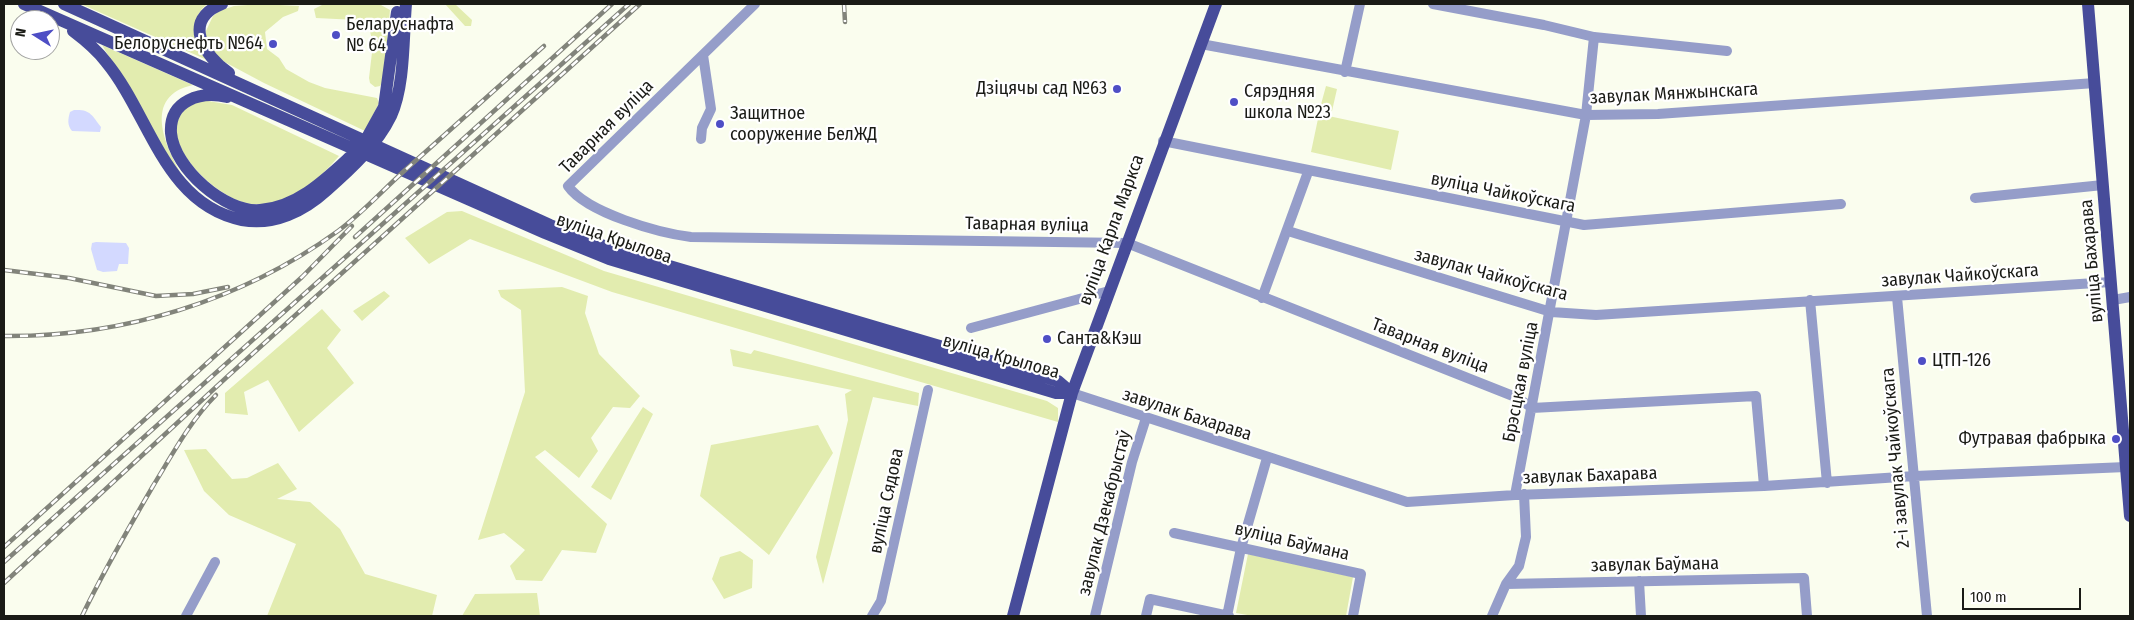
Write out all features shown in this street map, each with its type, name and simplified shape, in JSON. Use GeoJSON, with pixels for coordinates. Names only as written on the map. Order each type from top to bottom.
{"type":"FeatureCollection","features":[{"type":"Feature","properties":{"kind":"main road","name":"вуліца Крылова"},"geometry":{"type":"LineString","coordinates":[[24,4],[37,10]]}},
{"type":"Feature","properties":{"kind":"main road","name":"вуліца Крылова"},"geometry":{"type":"LineString","coordinates":[[64,4],[249,95],[548,229],[1058,381],[1072,393]]}},
{"type":"Feature","properties":{"kind":"main road"},"geometry":{"type":"LineString","coordinates":[[222,4],[211,10],[202,20],[200,40],[218,66],[249,95]]}},
{"type":"Feature","properties":{"kind":"main road"},"geometry":{"type":"LineString","coordinates":[[249,95],[215,94],[195,96],[187,100],[176,112],[173,118],[171,134],[177,152],[197,180],[215,196],[242,208],[259,211],[278,207],[304,195],[355,152],[374,128],[385,101],[398,4]]}},
{"type":"Feature","properties":{"kind":"main road"},"geometry":{"type":"LineString","coordinates":[[60,22],[86,41],[107,62],[167,165],[187,190],[207,208],[225,217],[251,222],[273,221],[297,212],[318,198],[362,156],[380,133],[391,115],[396,99],[406,4]]}},
{"type":"Feature","properties":{"kind":"main road","name":"вуліца Карла Маркса"},"geometry":{"type":"LineString","coordinates":[[1014,616],[1072,393],[1163,141],[1216,4]]}},
{"type":"Feature","properties":{"kind":"main road","name":"вуліца Бахарава"},"geometry":{"type":"LineString","coordinates":[[2088,4],[2130,516]]}},
{"type":"Feature","properties":{"kind":"main road","name":"вуліца Крылова"},"geometry":{"type":"LineString","coordinates":[[60,20],[249,95]]}},
{"type":"Feature","properties":{"kind":"street","name":"Таварная вуліца"},"geometry":{"type":"LineString","coordinates":[[755,4],[568,186],[574,195],[623,220],[671,235],[691,237],[1126,242],[1262,298],[1518,398],[1532,408]]}},
{"type":"Feature","properties":{"kind":"street"},"geometry":{"type":"LineString","coordinates":[[1345,72],[1360,4]]}},
{"type":"Feature","properties":{"kind":"street"},"geometry":{"type":"LineString","coordinates":[[1434,4],[1544,25],[1594,37],[1727,51]]}},
{"type":"Feature","properties":{"kind":"street","name":"Брэсцкая вуліца"},"geometry":{"type":"LineString","coordinates":[[1492,616],[1506,584],[1519,566],[1526,537],[1520,495],[1532,408],[1568,222],[1586,115],[1594,37]]}},
{"type":"Feature","properties":{"kind":"street","name":"завулак Мянжынскага"},"geometry":{"type":"LineString","coordinates":[[1201,44],[1586,115],[1668,113],[2095,83]]}},
{"type":"Feature","properties":{"kind":"street"},"geometry":{"type":"LineString","coordinates":[[700,139],[702,128],[711,109],[703,55]]}},
{"type":"Feature","properties":{"kind":"street","name":"вуліца Чайкоўскага"},"geometry":{"type":"LineString","coordinates":[[1163,141],[1308,172],[1584,225],[1841,204]]}},
{"type":"Feature","properties":{"kind":"street"},"geometry":{"type":"LineString","coordinates":[[1262,298],[1308,172]]}},
{"type":"Feature","properties":{"kind":"street"},"geometry":{"type":"LineString","coordinates":[[1975,198],[2103,185]]}},
{"type":"Feature","properties":{"kind":"street","name":"завулак Чайкоўскага"},"geometry":{"type":"LineString","coordinates":[[1288,231],[1551,312],[1596,315],[2111,282]]}},
{"type":"Feature","properties":{"kind":"street"},"geometry":{"type":"LineString","coordinates":[[971,328],[1109,291]]}},
{"type":"Feature","properties":{"kind":"street","name":"2-і завулак Чайкоўскага"},"geometry":{"type":"LineString","coordinates":[[1897,297],[1927,616]]}},
{"type":"Feature","properties":{"kind":"street"},"geometry":{"type":"LineString","coordinates":[[2113,300],[2130,297]]}},
{"type":"Feature","properties":{"kind":"street"},"geometry":{"type":"LineString","coordinates":[[1810,300],[1827,483]]}},
{"type":"Feature","properties":{"kind":"street","name":"вуліца Сядова"},"geometry":{"type":"LineString","coordinates":[[872,616],[881,601],[928,390]]}},
{"type":"Feature","properties":{"kind":"street","name":"завулак Бахарава"},"geometry":{"type":"LineString","coordinates":[[1072,393],[1407,502],[2126,467]]}},
{"type":"Feature","properties":{"kind":"street"},"geometry":{"type":"LineString","coordinates":[[1532,408],[1756,396],[1764,486]]}},
{"type":"Feature","properties":{"kind":"street","name":"завулак Дзекабрыстаў"},"geometry":{"type":"LineString","coordinates":[[1095,616],[1132,462],[1146,418]]}},
{"type":"Feature","properties":{"kind":"street"},"geometry":{"type":"LineString","coordinates":[[1146,616],[1150,599],[1228,616],[1241,548],[1267,458]]}},
{"type":"Feature","properties":{"kind":"street","name":"вуліца Баўмана"},"geometry":{"type":"LineString","coordinates":[[1174,533],[1360,574],[1353,616]]}},
{"type":"Feature","properties":{"kind":"street"},"geometry":{"type":"LineString","coordinates":[[186,616],[215,562]]}},
{"type":"Feature","properties":{"kind":"street","name":"завулак Баўмана"},"geometry":{"type":"LineString","coordinates":[[1506,584],[1804,578],[1807,616]]}},
{"type":"Feature","properties":{"kind":"street"},"geometry":{"type":"LineString","coordinates":[[1639,582],[1641,616]]}},
{"type":"Feature","properties":{"kind":"green space"},"geometry":{"type":"Polygon","coordinates":[[[81,4],[207,4],[197,17],[194,32],[198,46],[207,60],[81,4]]]}},
{"type":"Feature","properties":{"kind":"green space"},"geometry":{"type":"Polygon","coordinates":[[[261,4],[299,6],[298,11],[283,17],[265,32],[267,49],[279,58],[286,69],[309,82],[325,88],[377,98],[379,103],[365,131],[264,83],[219,59],[206,41],[206,31],[213,16],[219,11],[234,6],[261,4]]]}},
{"type":"Feature","properties":{"kind":"green space"},"geometry":{"type":"Polygon","coordinates":[[[445,4],[455,4],[472,20],[471,26],[465,26],[445,4]]]}},
{"type":"Feature","properties":{"kind":"green space"},"geometry":{"type":"Polygon","coordinates":[[[322,5],[381,5],[390,10],[383,81],[380,86],[375,87],[370,83],[369,78],[373,44],[369,27],[357,20],[316,18],[314,9],[322,5]]]}},
{"type":"Feature","properties":{"kind":"green space"},"geometry":{"type":"Polygon","coordinates":[[[102,45],[193,85],[177,91],[167,100],[163,111],[162,123],[165,137],[169,150],[182,175],[172,163],[102,45]]]}},
{"type":"Feature","properties":{"kind":"green space"},"geometry":{"type":"Polygon","coordinates":[[[1326,86],[1337,89],[1332,111],[1320,108],[1326,86]]]}},
{"type":"Feature","properties":{"kind":"green space"},"geometry":{"type":"Polygon","coordinates":[[[202,100],[232,105],[339,156],[321,175],[290,197],[265,204],[239,201],[210,183],[185,156],[178,141],[176,126],[180,113],[192,103],[202,100]]]}},
{"type":"Feature","properties":{"kind":"green space"},"geometry":{"type":"Polygon","coordinates":[[[1319,114],[1399,131],[1391,170],[1311,152],[1319,114]]]}},
{"type":"Feature","properties":{"kind":"green space"},"geometry":{"type":"Polygon","coordinates":[[[462,211],[604,271],[1047,401],[1058,408],[1058,422],[612,292],[470,239],[429,264],[405,238],[447,212],[462,211]]]}},
{"type":"Feature","properties":{"kind":"green space"},"geometry":{"type":"Polygon","coordinates":[[[562,287],[588,296],[585,313],[599,354],[640,396],[630,408],[613,407],[591,438],[598,451],[579,478],[545,450],[535,457],[607,524],[596,553],[562,550],[542,581],[516,580],[510,566],[525,550],[504,533],[478,540],[525,392],[521,310],[501,297],[498,290],[562,287]]]}},
{"type":"Feature","properties":{"kind":"green space"},"geometry":{"type":"Polygon","coordinates":[[[384,291],[390,296],[362,321],[353,311],[384,291]]]}},
{"type":"Feature","properties":{"kind":"green space"},"geometry":{"type":"Polygon","coordinates":[[[322,309],[341,330],[327,348],[354,383],[299,432],[268,380],[244,392],[248,415],[225,413],[225,393],[322,309]]]}},
{"type":"Feature","properties":{"kind":"green space"},"geometry":{"type":"Polygon","coordinates":[[[730,349],[751,354],[754,350],[919,393],[918,406],[873,397],[823,584],[816,557],[848,420],[845,394],[852,390],[733,366],[730,349]]]}},
{"type":"Feature","properties":{"kind":"green space"},"geometry":{"type":"Polygon","coordinates":[[[643,407],[653,414],[611,500],[591,487],[643,407]]]}},
{"type":"Feature","properties":{"kind":"green space"},"geometry":{"type":"Polygon","coordinates":[[[818,425],[833,453],[769,555],[700,496],[711,445],[818,425]]]}},
{"type":"Feature","properties":{"kind":"green space"},"geometry":{"type":"Polygon","coordinates":[[[206,449],[232,479],[247,478],[278,463],[297,489],[277,499],[310,502],[340,529],[365,574],[437,595],[432,616],[267,616],[296,544],[229,515],[204,491],[184,450],[206,449]]]}},
{"type":"Feature","properties":{"kind":"green space"},"geometry":{"type":"Polygon","coordinates":[[[740,551],[753,560],[752,588],[724,599],[712,579],[720,557],[740,551]]]}},
{"type":"Feature","properties":{"kind":"green space"},"geometry":{"type":"Polygon","coordinates":[[[1248,554],[1353,577],[1346,616],[1253,616],[1236,613],[1248,554]]]}},
{"type":"Feature","properties":{"kind":"green space"},"geometry":{"type":"Polygon","coordinates":[[[537,593],[540,616],[462,616],[475,594],[537,593]]]}},
{"type":"Feature","properties":{"kind":"water"},"geometry":{"type":"Polygon","coordinates":[[[74,110],[90,114],[101,127],[100,132],[72,131],[68,120],[70,112],[74,110]]]}},
{"type":"Feature","properties":{"kind":"water"},"geometry":{"type":"Polygon","coordinates":[[[92,243],[126,243],[129,248],[128,264],[119,264],[117,271],[103,272],[97,270],[91,249],[92,243]]]}},
{"type":"Feature","properties":{"kind":"railway"},"geometry":{"type":"LineString","coordinates":[[355,237],[612,4]]}},
{"type":"Feature","properties":{"kind":"railway"},"geometry":{"type":"LineString","coordinates":[[4,562],[629,4]]}},
{"type":"Feature","properties":{"kind":"railway"},"geometry":{"type":"LineString","coordinates":[[4,583],[228,376],[640,4]]}},
{"type":"Feature","properties":{"kind":"railway"},"geometry":{"type":"LineString","coordinates":[[844,4],[845,22]]}},
{"type":"Feature","properties":{"kind":"railway"},"geometry":{"type":"LineString","coordinates":[[4,336],[49,335],[93,330],[136,322],[179,310],[221,295],[262,277],[301,256],[338,231],[544,46]]}},
{"type":"Feature","properties":{"kind":"railway"},"geometry":{"type":"LineString","coordinates":[[4,547],[302,277],[352,226]]}},
{"type":"Feature","properties":{"kind":"railway"},"geometry":{"type":"LineString","coordinates":[[4,270],[69,278],[156,296],[193,294],[228,287]]}},
{"type":"Feature","properties":{"kind":"railway"},"geometry":{"type":"LineString","coordinates":[[82,616],[98,583],[174,450],[198,416],[216,395]]}},
{"type":"Feature","properties":{"kind":"place","name":"Беларуснафта № 64"},"geometry":{"type":"Point","coordinates":[336,35]}},
{"type":"Feature","properties":{"kind":"place","name":"Белоруснефть №64"},"geometry":{"type":"Point","coordinates":[273,44]}},
{"type":"Feature","properties":{"kind":"place","name":"Дзіцячы сад №63"},"geometry":{"type":"Point","coordinates":[1117,89]}},
{"type":"Feature","properties":{"kind":"place","name":"Сярэдняя школа №23"},"geometry":{"type":"Point","coordinates":[1234,102]}},
{"type":"Feature","properties":{"kind":"place","name":"Защитное сооружение БелЖД"},"geometry":{"type":"Point","coordinates":[720,124]}},
{"type":"Feature","properties":{"kind":"place","name":"Санта&Кэш"},"geometry":{"type":"Point","coordinates":[1047,339]}},
{"type":"Feature","properties":{"kind":"place","name":"ЦТП-126"},"geometry":{"type":"Point","coordinates":[1922,361]}},
{"type":"Feature","properties":{"kind":"place","name":"Футравая фабрыка"},"geometry":{"type":"Point","coordinates":[2116,439]}}]}
